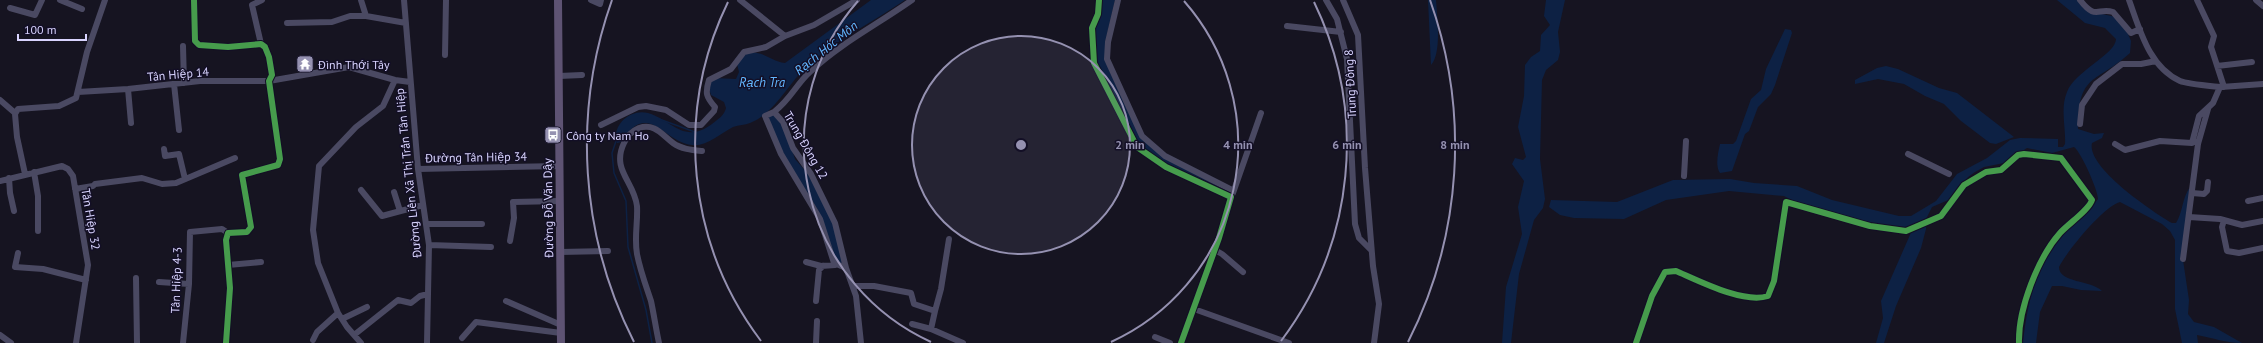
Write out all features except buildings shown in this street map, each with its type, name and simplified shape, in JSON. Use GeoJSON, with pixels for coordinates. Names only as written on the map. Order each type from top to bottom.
{"type":"FeatureCollection","features":[{"type":"Feature","properties":{"kind":"main road","name":"Đường Đỗ Văn Dậy"},"geometry":{"type":"LineString","coordinates":[[558,0],[561,343]]}},
{"type":"Feature","properties":{"kind":"street"},"geometry":{"type":"LineString","coordinates":[[10,8],[35,15],[42,0]]}},
{"type":"Feature","properties":{"kind":"street"},"geometry":{"type":"LineString","coordinates":[[60,0],[82,9]]}},
{"type":"Feature","properties":{"kind":"street"},"geometry":{"type":"LineString","coordinates":[[25,174],[16,137],[16,113],[18,109],[59,106],[76,98],[87,52],[105,0]]}},
{"type":"Feature","properties":{"kind":"street"},"geometry":{"type":"LineString","coordinates":[[194,0],[196,41],[199,45],[228,47],[261,44]]}},
{"type":"Feature","properties":{"kind":"street"},"geometry":{"type":"LineString","coordinates":[[226,343],[230,288],[226,240],[228,233],[247,232],[251,227],[242,175],[278,165],[280,159],[269,81],[272,75],[269,57],[265,47],[261,44],[252,5],[262,0]]}},
{"type":"Feature","properties":{"kind":"street"},"geometry":{"type":"LineString","coordinates":[[361,0],[366,16]]}},
{"type":"Feature","properties":{"kind":"street","name":"Đường Liên Xã Thị Trấn Tân Hiệp"},"geometry":{"type":"LineString","coordinates":[[404,0],[418,169],[429,245],[427,343]]}},
{"type":"Feature","properties":{"kind":"street"},"geometry":{"type":"LineString","coordinates":[[445,55],[446,0]]}},
{"type":"Feature","properties":{"kind":"street"},"geometry":{"type":"LineString","coordinates":[[591,0],[600,4],[601,0]]}},
{"type":"Feature","properties":{"kind":"street"},"geometry":{"type":"LineString","coordinates":[[740,0],[785,36]]}},
{"type":"Feature","properties":{"kind":"street"},"geometry":{"type":"LineString","coordinates":[[601,125],[638,107],[646,106],[666,110],[689,125],[695,126],[701,124],[714,111],[715,107],[706,94],[709,80],[731,69],[744,52],[766,47],[785,36],[814,26],[857,0]]}},
{"type":"Feature","properties":{"kind":"street","name":"Trung Đông 12"},"geometry":{"type":"LineString","coordinates":[[861,343],[853,286],[846,268],[835,223],[811,174],[793,148],[783,122],[774,112],[787,102],[809,72],[825,59],[912,0]]}},
{"type":"Feature","properties":{"kind":"street"},"geometry":{"type":"LineString","coordinates":[[1099,0],[1098,14],[1092,28],[1094,62],[1137,147],[1166,167],[1232,195]]}},
{"type":"Feature","properties":{"kind":"street"},"geometry":{"type":"LineString","coordinates":[[1118,0],[1108,42],[1107,59],[1142,136],[1165,156],[1211,178],[1232,195]]}},
{"type":"Feature","properties":{"kind":"street"},"geometry":{"type":"LineString","coordinates":[[1326,0],[1341,32],[1347,59],[1355,224],[1359,238],[1371,250]]}},
{"type":"Feature","properties":{"kind":"street","name":"Trung Đông 8"},"geometry":{"type":"LineString","coordinates":[[1343,0],[1358,35],[1372,266],[1379,304],[1374,343]]}},
{"type":"Feature","properties":{"kind":"street"},"geometry":{"type":"LineString","coordinates":[[2080,0],[2085,6],[2095,12],[2113,12],[2131,33],[2140,29]]}},
{"type":"Feature","properties":{"kind":"street"},"geometry":{"type":"LineString","coordinates":[[2129,0],[2140,29],[2156,61],[2167,73],[2182,82],[2222,87],[2263,84]]}},
{"type":"Feature","properties":{"kind":"street"},"geometry":{"type":"LineString","coordinates":[[2183,259],[2192,193],[2199,116],[2208,107],[2222,87],[2218,66],[2211,47],[2214,36],[2197,0]]}},
{"type":"Feature","properties":{"kind":"street"},"geometry":{"type":"LineString","coordinates":[[2256,0],[2263,6]]}},
{"type":"Feature","properties":{"kind":"street"},"geometry":{"type":"LineString","coordinates":[[287,23],[332,22],[350,16],[366,16],[406,23]]}},
{"type":"Feature","properties":{"kind":"street"},"geometry":{"type":"LineString","coordinates":[[1287,26],[1341,32]]}},
{"type":"Feature","properties":{"kind":"street"},"geometry":{"type":"LineString","coordinates":[[183,46],[184,83]]}},
{"type":"Feature","properties":{"kind":"street"},"geometry":{"type":"LineString","coordinates":[[2080,124],[2082,105],[2096,84],[2122,64],[2141,64],[2156,61]]}},
{"type":"Feature","properties":{"kind":"street"},"geometry":{"type":"LineString","coordinates":[[2218,66],[2252,62]]}},
{"type":"Feature","properties":{"kind":"street","name":"Tân Hiệp 14"},"geometry":{"type":"LineString","coordinates":[[78,92],[128,89],[184,83],[269,81],[349,67],[395,80],[410,82]]}},
{"type":"Feature","properties":{"kind":"street"},"geometry":{"type":"LineString","coordinates":[[559,76],[582,75]]}},
{"type":"Feature","properties":{"kind":"street"},"geometry":{"type":"LineString","coordinates":[[361,343],[338,313],[318,263],[313,230],[319,166],[356,127],[383,106],[395,80]]}},
{"type":"Feature","properties":{"kind":"street"},"geometry":{"type":"LineString","coordinates":[[174,84],[179,130]]}},
{"type":"Feature","properties":{"kind":"street"},"geometry":{"type":"LineString","coordinates":[[128,89],[131,123]]}},
{"type":"Feature","properties":{"kind":"street"},"geometry":{"type":"LineString","coordinates":[[0,100],[16,113]]}},
{"type":"Feature","properties":{"kind":"street"},"geometry":{"type":"LineString","coordinates":[[774,112],[765,116],[772,134],[781,154],[820,219],[835,265]]}},
{"type":"Feature","properties":{"kind":"street"},"geometry":{"type":"LineString","coordinates":[[1181,343],[1261,113]]}},
{"type":"Feature","properties":{"kind":"street"},"geometry":{"type":"LineString","coordinates":[[659,343],[651,303],[637,255],[635,241],[636,205],[632,190],[620,166],[620,151],[628,136],[638,129],[648,127],[666,135],[672,143],[687,150],[702,151]]}},
{"type":"Feature","properties":{"kind":"street"},"geometry":{"type":"LineString","coordinates":[[1684,176],[1686,141]]}},
{"type":"Feature","properties":{"kind":"street"},"geometry":{"type":"LineString","coordinates":[[2115,144],[2125,150],[2160,141],[2196,142]]}},
{"type":"Feature","properties":{"kind":"street"},"geometry":{"type":"LineString","coordinates":[[164,149],[165,156],[179,154],[185,179]]}},
{"type":"Feature","properties":{"kind":"street"},"geometry":{"type":"LineString","coordinates":[[1908,154],[1949,174]]}},
{"type":"Feature","properties":{"kind":"street"},"geometry":{"type":"LineString","coordinates":[[1636,343],[1652,296],[1665,272],[1676,271],[1746,297],[1761,298],[1768,296],[1774,282],[1779,258],[1786,202],[1870,226],[1906,231],[1942,216],[1964,186],[1986,172],[2001,170],[2018,155],[2024,154],[2061,158],[2092,200],[2091,204],[2059,234],[2044,257],[2033,280],[2020,324],[2019,343]]}},
{"type":"Feature","properties":{"kind":"street"},"geometry":{"type":"LineString","coordinates":[[75,189],[93,186],[96,184],[142,178],[162,184],[185,179],[236,158]]}},
{"type":"Feature","properties":{"kind":"street","name":"Tân Hiệp 32"},"geometry":{"type":"LineString","coordinates":[[0,181],[62,166],[73,176],[88,265],[76,343]]}},
{"type":"Feature","properties":{"kind":"street","name":"Đường Tân Hiệp 34"},"geometry":{"type":"LineString","coordinates":[[418,169],[559,166]]}},
{"type":"Feature","properties":{"kind":"street"},"geometry":{"type":"LineString","coordinates":[[34,172],[38,196],[38,230]]}},
{"type":"Feature","properties":{"kind":"street"},"geometry":{"type":"LineString","coordinates":[[9,178],[10,193],[14,211]]}},
{"type":"Feature","properties":{"kind":"street"},"geometry":{"type":"LineString","coordinates":[[2192,193],[2204,194],[2207,191],[2208,182]]}},
{"type":"Feature","properties":{"kind":"street"},"geometry":{"type":"LineString","coordinates":[[361,190],[382,216],[423,205]]}},
{"type":"Feature","properties":{"kind":"street"},"geometry":{"type":"LineString","coordinates":[[394,192],[400,211]]}},
{"type":"Feature","properties":{"kind":"street"},"geometry":{"type":"LineString","coordinates":[[2248,201],[2263,198]]}},
{"type":"Feature","properties":{"kind":"street"},"geometry":{"type":"LineString","coordinates":[[510,241],[514,218],[514,202],[560,201]]}},
{"type":"Feature","properties":{"kind":"street"},"geometry":{"type":"LineString","coordinates":[[2189,217],[2224,220],[2242,225],[2263,221]]}},
{"type":"Feature","properties":{"kind":"street"},"geometry":{"type":"LineString","coordinates":[[2224,220],[2222,227],[2227,251],[2239,253],[2263,248]]}},
{"type":"Feature","properties":{"kind":"street"},"geometry":{"type":"LineString","coordinates":[[426,224],[482,224]]}},
{"type":"Feature","properties":{"kind":"street","name":"Tân Hiệp 4-3"},"geometry":{"type":"LineString","coordinates":[[183,343],[189,284],[190,232],[222,229],[228,233]]}},
{"type":"Feature","properties":{"kind":"street"},"geometry":{"type":"LineString","coordinates":[[931,329],[941,289],[949,239]]}},
{"type":"Feature","properties":{"kind":"street"},"geometry":{"type":"LineString","coordinates":[[429,245],[491,246]]}},
{"type":"Feature","properties":{"kind":"street"},"geometry":{"type":"LineString","coordinates":[[1214,250],[1222,254],[1243,272]]}},
{"type":"Feature","properties":{"kind":"street"},"geometry":{"type":"LineString","coordinates":[[560,252],[608,251]]}},
{"type":"Feature","properties":{"kind":"street"},"geometry":{"type":"LineString","coordinates":[[18,253],[15,267],[43,269],[86,280]]}},
{"type":"Feature","properties":{"kind":"street"},"geometry":{"type":"LineString","coordinates":[[228,266],[261,262]]}},
{"type":"Feature","properties":{"kind":"street"},"geometry":{"type":"LineString","coordinates":[[806,262],[824,266],[835,265],[846,268]]}},
{"type":"Feature","properties":{"kind":"street"},"geometry":{"type":"LineString","coordinates":[[816,301],[819,270],[824,266]]}},
{"type":"Feature","properties":{"kind":"street"},"geometry":{"type":"LineString","coordinates":[[136,278],[136,343]]}},
{"type":"Feature","properties":{"kind":"street"},"geometry":{"type":"LineString","coordinates":[[159,282],[189,284]]}},
{"type":"Feature","properties":{"kind":"street"},"geometry":{"type":"LineString","coordinates":[[853,286],[874,286],[911,293],[911,301],[914,304],[935,311]]}},
{"type":"Feature","properties":{"kind":"street"},"geometry":{"type":"LineString","coordinates":[[354,335],[398,300],[411,303],[420,296],[428,294]]}},
{"type":"Feature","properties":{"kind":"street"},"geometry":{"type":"LineString","coordinates":[[506,301],[561,329]]}},
{"type":"Feature","properties":{"kind":"street"},"geometry":{"type":"LineString","coordinates":[[342,319],[367,307]]}},
{"type":"Feature","properties":{"kind":"street"},"geometry":{"type":"LineString","coordinates":[[1194,309],[1289,343]]}},
{"type":"Feature","properties":{"kind":"street"},"geometry":{"type":"LineString","coordinates":[[313,340],[317,332],[338,313]]}},
{"type":"Feature","properties":{"kind":"street"},"geometry":{"type":"LineString","coordinates":[[816,343],[817,321]]}},
{"type":"Feature","properties":{"kind":"street"},"geometry":{"type":"LineString","coordinates":[[462,338],[476,322],[561,329]]}},
{"type":"Feature","properties":{"kind":"street"},"geometry":{"type":"LineString","coordinates":[[912,324],[931,329],[963,343]]}},
{"type":"Feature","properties":{"kind":"street"},"geometry":{"type":"LineString","coordinates":[[0,335],[11,343]]}},
{"type":"Feature","properties":{"kind":"street"},"geometry":{"type":"LineString","coordinates":[[1155,337],[1170,343]]}},
{"type":"Feature","properties":{"kind":"water","name":"Rạch Tra"},"geometry":{"type":"Polygon","coordinates":[[[871,0],[905,0],[842,39],[818,57],[800,73],[774,105],[759,118],[748,124],[733,127],[703,144],[692,145],[682,142],[656,126],[648,123],[639,124],[631,130],[621,142],[617,143],[616,137],[619,125],[629,116],[641,112],[656,116],[686,132],[702,130],[720,117],[726,108],[724,102],[711,95],[708,85],[714,78],[736,79],[739,72],[737,64],[746,52],[758,53],[785,63],[871,0]]]}},
{"type":"Feature","properties":{"kind":"water"},"geometry":{"type":"Polygon","coordinates":[[[1101,0],[1115,0],[1105,43],[1110,72],[1133,122],[1151,147],[1230,191],[1230,194],[1167,167],[1137,145],[1097,67],[1094,30],[1101,0]]]}},
{"type":"Feature","properties":{"kind":"water"},"geometry":{"type":"Polygon","coordinates":[[[1428,0],[1436,0],[1438,24],[1437,52],[1431,65],[1428,0]]]}},
{"type":"Feature","properties":{"kind":"water"},"geometry":{"type":"Polygon","coordinates":[[[1546,0],[1565,0],[1558,32],[1560,52],[1558,60],[1546,70],[1542,80],[1540,159],[1545,199],[1543,208],[1534,220],[1519,274],[1511,343],[1502,343],[1506,287],[1522,234],[1518,207],[1524,181],[1512,164],[1515,158],[1523,160],[1526,157],[1518,127],[1524,96],[1525,65],[1531,57],[1540,51],[1541,35],[1550,25],[1544,16],[1546,0]]]}},
{"type":"Feature","properties":{"kind":"water"},"geometry":{"type":"Polygon","coordinates":[[[2057,0],[2077,0],[2102,14],[2116,17],[2126,29],[2131,41],[2130,53],[2091,81],[2085,88],[2081,97],[2078,129],[2094,134],[2104,133],[2102,138],[2092,143],[2093,153],[2099,164],[2123,188],[2172,223],[2176,223],[2178,219],[2185,196],[2190,187],[2183,260],[2189,300],[2188,314],[2194,322],[2214,327],[2242,343],[2197,335],[2198,343],[2182,343],[2175,309],[2175,240],[2170,231],[2162,224],[2120,202],[2113,205],[2086,230],[2059,267],[2060,272],[2064,276],[2097,287],[2102,291],[2052,286],[2040,312],[2036,343],[2023,343],[2027,313],[2040,269],[2055,243],[2073,223],[2091,208],[2098,199],[2089,172],[2081,156],[2074,147],[2052,153],[2027,148],[2004,163],[1984,167],[1975,172],[1968,177],[1953,198],[1932,207],[1926,219],[1926,229],[1921,248],[1896,306],[1884,343],[1876,343],[1883,318],[1881,301],[1913,228],[1870,224],[1798,203],[1784,196],[1729,191],[1666,200],[1624,219],[1574,218],[1560,215],[1549,207],[1551,200],[1617,202],[1673,180],[1730,179],[1754,183],[1797,186],[1832,200],[1899,216],[1911,216],[1936,201],[1957,174],[1987,158],[2010,140],[2020,138],[2058,139],[2058,147],[2063,147],[2065,144],[2064,105],[2067,92],[2071,84],[2078,77],[2109,51],[2114,45],[2116,39],[2105,28],[2085,23],[2057,0]]]}},
{"type":"Feature","properties":{"kind":"water"},"geometry":{"type":"Polygon","coordinates":[[[1785,29],[1791,30],[1792,33],[1771,94],[1758,107],[1749,131],[1745,134],[1732,171],[1720,173],[1717,163],[1720,144],[1733,144],[1736,141],[1751,99],[1761,90],[1766,69],[1785,29]]]}},
{"type":"Feature","properties":{"kind":"water"},"geometry":{"type":"Polygon","coordinates":[[[1886,66],[1898,69],[1939,88],[1957,93],[2014,137],[1996,144],[1990,143],[1961,121],[1944,104],[1925,96],[1904,84],[1878,79],[1855,84],[1855,80],[1877,68],[1886,66]]]}},
{"type":"Feature","properties":{"kind":"water"},"geometry":{"type":"Polygon","coordinates":[[[773,112],[782,120],[795,159],[808,174],[834,223],[843,264],[837,264],[818,210],[782,153],[768,116],[773,112]]]}},
{"type":"Feature","properties":{"kind":"waterway","name":"Rạch Hóc Môn"},"geometry":{"type":"LineString","coordinates":[[659,119],[695,132]]}},
{"type":"Feature","properties":{"kind":"waterway","name":"Rạch Hóc Môn"},"geometry":{"type":"LineString","coordinates":[[617,138],[612,153],[614,173],[626,201],[628,247],[646,310],[652,343]]}},
{"type":"Feature","properties":{"kind":"cycle path"},"geometry":{"type":"LineString","coordinates":[[194,0],[195,41],[199,45],[228,47],[261,44],[265,47],[269,57],[272,75],[269,81],[280,159],[278,165],[242,175],[251,227],[247,232],[228,233],[226,240],[230,288],[226,343]]}},
{"type":"Feature","properties":{"kind":"cycle path"},"geometry":{"type":"LineString","coordinates":[[1099,0],[1098,14],[1092,28],[1094,63],[1137,147],[1166,167],[1231,197],[1219,238],[1181,343]]}},
{"type":"Feature","properties":{"kind":"cycle path"},"geometry":{"type":"LineString","coordinates":[[1636,343],[1652,296],[1665,272],[1676,271],[1734,294],[1758,298],[1768,296],[1774,281],[1786,202],[1870,226],[1906,231],[1941,216],[1964,185],[1986,172],[2001,170],[2018,155],[2024,154],[2061,158],[2092,200],[2087,208],[2060,233],[2044,256],[2026,300],[2022,315],[2019,343]]}},
{"type":"Feature","properties":{"kind":"place","name":"Đình Thới Tây"},"geometry":{"type":"Point","coordinates":[305,64]}},
{"type":"Feature","properties":{"kind":"place","name":"Công ty Nam Ho"},"geometry":{"type":"Point","coordinates":[553,135]}}]}
